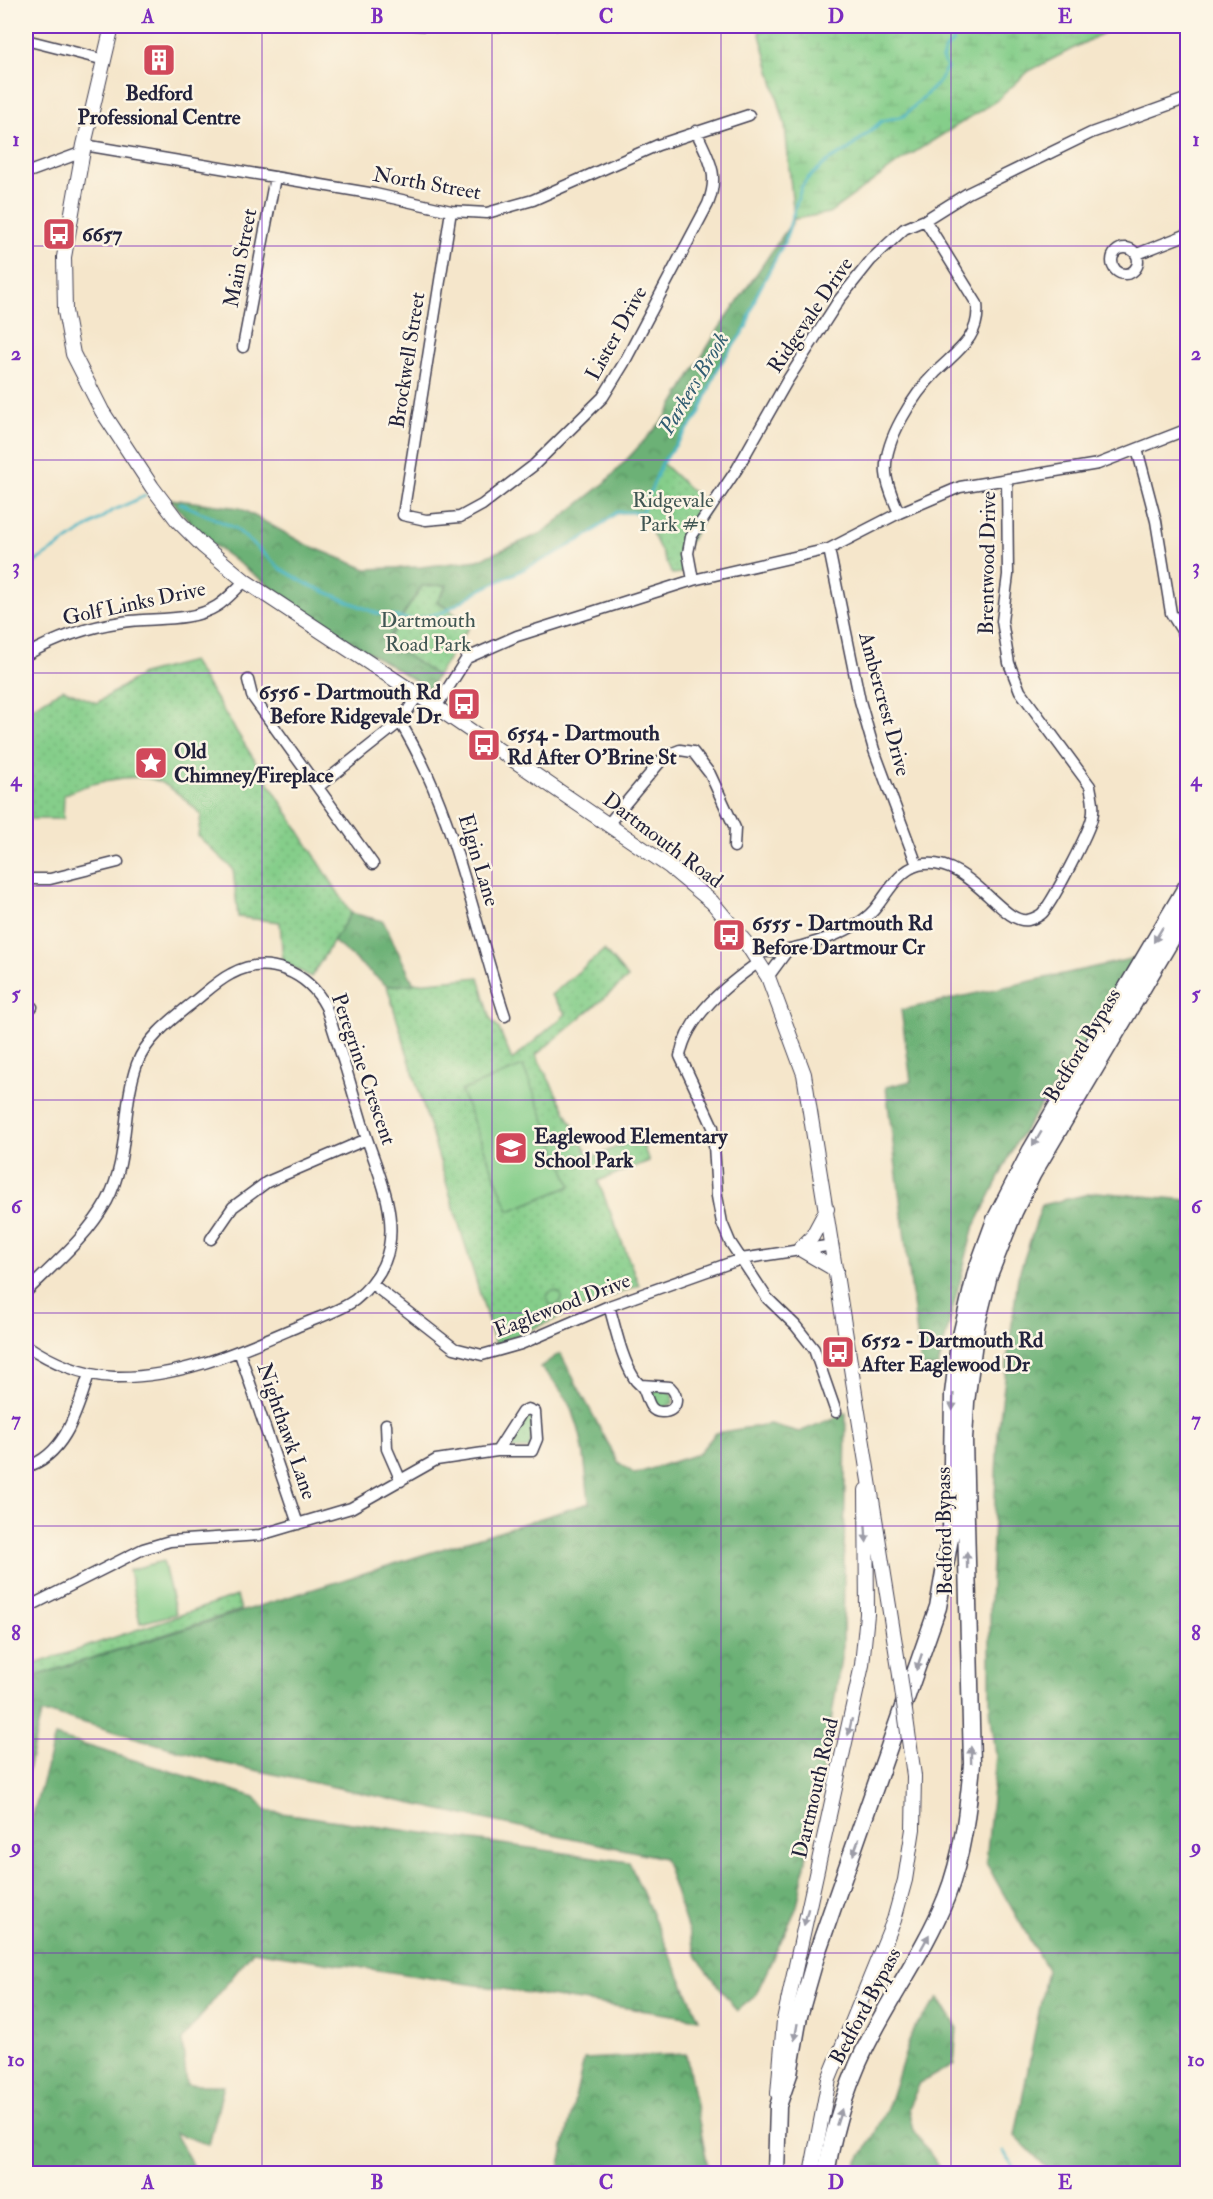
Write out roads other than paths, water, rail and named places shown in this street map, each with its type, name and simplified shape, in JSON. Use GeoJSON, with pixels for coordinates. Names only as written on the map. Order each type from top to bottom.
{"type":"FeatureCollection","features":[{"type":"Feature","properties":{"kind":"highway","name":"Bedford Bypass"},"geometry":{"type":"LineString","coordinates":[[776,2174],[778,2106],[789,2074],[799,2016],[817,1953],[938,1607],[951,1532],[959,1344],[976,1272],[995,1220],[1030,1150],[1188,884]]}},
{"type":"Feature","properties":{"kind":"highway","name":"Bedford Bypass"},"geometry":{"type":"LineString","coordinates":[[826,2174],[838,2118],[855,2072],[873,2033],[928,1936],[946,1897],[957,1866],[968,1810],[972,1764],[964,1440],[971,1364],[989,1275],[1014,1212],[1032,1175],[1188,911]]}},
{"type":"Feature","properties":{"kind":"main road","name":"Dartmouth Road"},"geometry":{"type":"LineString","coordinates":[[112,26],[84,148],[64,257],[65,311],[73,354],[102,411],[152,488],[177,520],[203,546],[245,581],[609,823],[670,867],[712,902],[756,957],[768,976],[804,1074],[833,1245],[867,1476],[876,1512],[914,1776],[913,1829],[905,1880],[894,1920],[829,2079],[811,2174]]}},
{"type":"Feature","properties":{"kind":"main road"},"geometry":{"type":"LineString","coordinates":[[827,1209],[812,1237],[800,1250],[836,1270]]}},
{"type":"Feature","properties":{"kind":"main road","name":"Dartmouth Road"},"geometry":{"type":"LineString","coordinates":[[778,2106],[784,2020],[862,1665],[867,1614],[864,1511],[867,1476]]}},
{"type":"Feature","properties":{"kind":"street"},"geometry":{"type":"LineString","coordinates":[[26,40],[105,60]]}},
{"type":"Feature","properties":{"kind":"street","name":"Ridgevale Drive"},"geometry":{"type":"LineString","coordinates":[[693,580],[688,553],[691,537],[737,469],[787,381],[839,300],[871,261],[904,229],[925,220],[968,193],[1066,144],[1117,122],[1188,98]]}},
{"type":"Feature","properties":{"kind":"street","name":"North Street"},"geometry":{"type":"LineString","coordinates":[[84,148],[375,194],[451,211],[487,213],[532,200],[696,131],[749,115]]}},
{"type":"Feature","properties":{"kind":"street","name":"Lister Drive"},"geometry":{"type":"LineString","coordinates":[[403,515],[426,520],[460,517],[482,505],[533,466],[608,393],[708,204],[715,185],[711,165],[696,131]]}},
{"type":"Feature","properties":{"kind":"street"},"geometry":{"type":"LineString","coordinates":[[26,173],[84,148]]}},
{"type":"Feature","properties":{"kind":"street","name":"Main Street"},"geometry":{"type":"LineString","coordinates":[[243,347],[275,177]]}},
{"type":"Feature","properties":{"kind":"street","name":"Brockwell Street"},"geometry":{"type":"LineString","coordinates":[[403,515],[451,211]]}},
{"type":"Feature","properties":{"kind":"street"},"geometry":{"type":"LineString","coordinates":[[899,513],[886,472],[888,454],[897,431],[921,389],[965,344],[979,319],[977,304],[925,220]]}},
{"type":"Feature","properties":{"kind":"street"},"geometry":{"type":"LineString","coordinates":[[1137,254],[1188,234]]}},
{"type":"Feature","properties":{"kind":"street"},"geometry":{"type":"LineString","coordinates":[[436,706],[467,658],[516,636],[693,580],[829,549],[899,513],[960,487],[1098,464],[1188,429]]}},
{"type":"Feature","properties":{"kind":"street"},"geometry":{"type":"LineString","coordinates":[[1137,449],[1156,521],[1171,613],[1184,634]]}},
{"type":"Feature","properties":{"kind":"street","name":"Brentwood Drive"},"geometry":{"type":"LineString","coordinates":[[917,866],[933,864],[952,868],[974,882],[1015,918],[1027,920],[1043,913],[1093,817],[1090,786],[1020,691],[1009,663],[1002,621],[1008,575],[1007,480]]}},
{"type":"Feature","properties":{"kind":"street","name":"Ambercrest Drive"},"geometry":{"type":"LineString","coordinates":[[829,549],[860,701],[874,750],[917,866]]}},
{"type":"Feature","properties":{"kind":"street","name":"Golf Links Drive"},"geometry":{"type":"LineString","coordinates":[[26,655],[51,641],[80,631],[122,622],[199,613],[218,606],[245,581]]}},
{"type":"Feature","properties":{"kind":"street"},"geometry":{"type":"LineString","coordinates":[[248,680],[252,696],[373,864]]}},
{"type":"Feature","properties":{"kind":"street"},"geometry":{"type":"LineString","coordinates":[[318,787],[400,722],[418,695]]}},
{"type":"Feature","properties":{"kind":"street","name":"Elgin Lane"},"geometry":{"type":"LineString","coordinates":[[400,722],[420,755],[437,791],[505,1016]]}},
{"type":"Feature","properties":{"kind":"street"},"geometry":{"type":"LineString","coordinates":[[609,823],[664,756],[680,750],[693,752],[710,774],[735,828],[734,847]]}},
{"type":"Feature","properties":{"kind":"street"},"geometry":{"type":"LineString","coordinates":[[26,879],[50,879],[118,862]]}},
{"type":"Feature","properties":{"kind":"street"},"geometry":{"type":"LineString","coordinates":[[836,1412],[814,1349],[795,1325],[767,1298],[741,1259],[722,1223],[717,1196],[713,1127],[680,1056],[686,1038],[696,1021],[756,957],[787,951],[858,925],[874,910],[896,881],[917,866]]}},
{"type":"Feature","properties":{"kind":"street"},"geometry":{"type":"LineString","coordinates":[[768,976],[787,951]]}},
{"type":"Feature","properties":{"kind":"street","name":"Peregrine Crescent"},"geometry":{"type":"LineString","coordinates":[[26,1292],[67,1252],[94,1221],[107,1200],[121,1168],[138,1063],[149,1044],[167,1023],[231,973],[254,966],[274,965],[286,969],[318,991],[326,1007],[390,1209],[391,1229],[386,1258],[372,1284]]}},
{"type":"Feature","properties":{"kind":"street"},"geometry":{"type":"LineString","coordinates":[[211,1239],[233,1207],[259,1187],[289,1171],[367,1139]]}},
{"type":"Feature","properties":{"kind":"street","name":"Eaglewood Drive"},"geometry":{"type":"LineString","coordinates":[[372,1284],[454,1348],[482,1355],[521,1344],[609,1306],[741,1259],[833,1245]]}},
{"type":"Feature","properties":{"kind":"street"},"geometry":{"type":"LineString","coordinates":[[26,1345],[42,1356],[89,1374],[137,1377],[175,1372],[239,1351],[353,1301],[372,1284]]}},
{"type":"Feature","properties":{"kind":"street"},"geometry":{"type":"LineString","coordinates":[[609,1306],[626,1360],[634,1379],[641,1385]]}},
{"type":"Feature","properties":{"kind":"street","name":"Nighthawk Lane"},"geometry":{"type":"LineString","coordinates":[[239,1351],[298,1524]]}},
{"type":"Feature","properties":{"kind":"street"},"geometry":{"type":"LineString","coordinates":[[26,1467],[46,1458],[61,1440],[74,1418],[89,1374]]}},
{"type":"Feature","properties":{"kind":"street"},"geometry":{"type":"LineString","coordinates":[[26,1608],[143,1548],[170,1541],[260,1535],[351,1508],[436,1460],[497,1451],[532,1451],[537,1439],[535,1412],[528,1409],[522,1412],[497,1451]]}},
{"type":"Feature","properties":{"kind":"street"},"geometry":{"type":"LineString","coordinates":[[386,1424],[387,1449],[401,1481]]}},
{"type":"Feature","properties":{"kind":"waterway","name":"Parkers Brook"},"geometry":{"type":"LineString","coordinates":[[180,503],[235,528],[281,569],[307,584],[376,613],[412,620],[444,612],[480,590],[555,554],[590,534],[617,512],[642,512],[662,463],[699,414],[718,367],[746,328],[756,296],[785,241],[801,188],[807,179],[828,161],[849,149],[882,121],[904,116],[939,82],[947,67],[942,59],[945,50],[953,41],[953,27],[967,26]]}},
{"type":"Feature","properties":{"kind":"waterway","name":"Parkers Brook"},"geometry":{"type":"LineString","coordinates":[[26,568],[112,511],[145,496]]}},
{"type":"Feature","properties":{"kind":"waterway"},"geometry":{"type":"LineString","coordinates":[[1004,2152],[1017,2174]]}},
{"type":"Feature","properties":{"kind":"railway"},"geometry":{"type":"LineString","coordinates":[[361,26],[463,31],[607,26]]}},
{"type":"Feature","properties":{"kind":"place","name":"Bedford Professional Centre"},"geometry":{"type":"Point","coordinates":[159,60]}},
{"type":"Feature","properties":{"kind":"place","name":"6657"},"geometry":{"type":"Point","coordinates":[59,234]}},
{"type":"Feature","properties":{"kind":"place","name":"6556 - Dartmouth Rd Before Ridgevale Dr"},"geometry":{"type":"Point","coordinates":[464,704]}},
{"type":"Feature","properties":{"kind":"place","name":"6554 - Dartmouth Rd After O'Brine St"},"geometry":{"type":"Point","coordinates":[484,745]}},
{"type":"Feature","properties":{"kind":"place","name":"Old Chimney/Fireplace"},"geometry":{"type":"Point","coordinates":[151,763]}},
{"type":"Feature","properties":{"kind":"place","name":"6555 - Dartmouth Rd Before Dartmour Cr"},"geometry":{"type":"Point","coordinates":[729,935]}},
{"type":"Feature","properties":{"kind":"place","name":"Eaglewood Elementary School Park"},"geometry":{"type":"Point","coordinates":[511,1148]}},
{"type":"Feature","properties":{"kind":"place","name":"6552 - Dartmouth Rd After Eaglewood Dr"},"geometry":{"type":"Point","coordinates":[838,1352]}},
{"type":"Feature","properties":{"kind":"park label","name":"Ridgevale Park #1"},"geometry":{"type":"Point","coordinates":[673,512]}},
{"type":"Feature","properties":{"kind":"park label","name":"Dartmouth Road Park"},"geometry":{"type":"Point","coordinates":[428,632]}}]}
